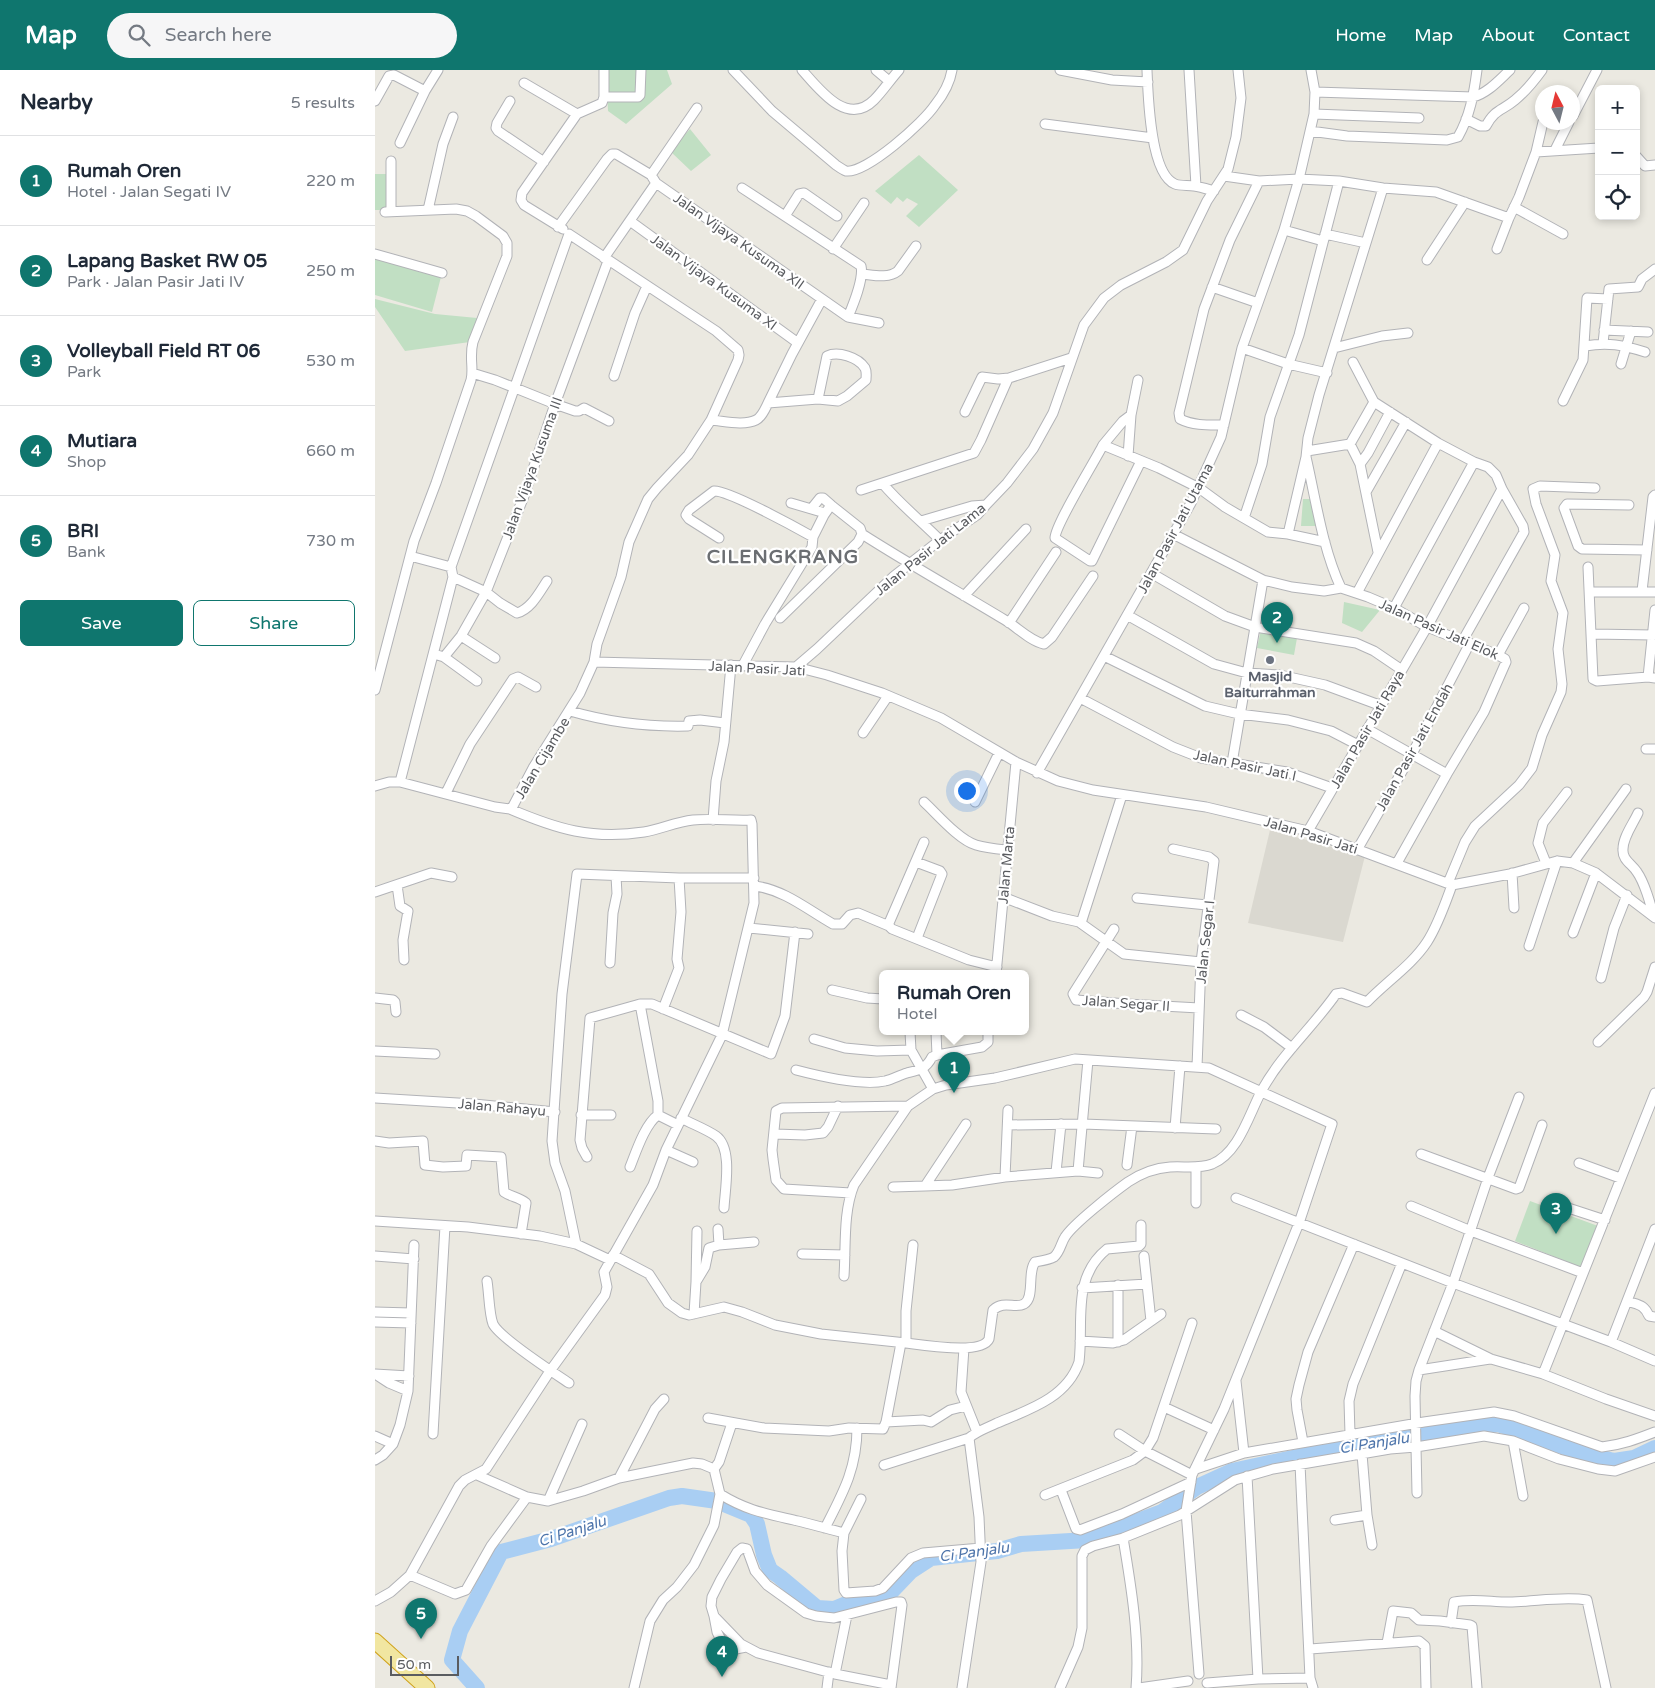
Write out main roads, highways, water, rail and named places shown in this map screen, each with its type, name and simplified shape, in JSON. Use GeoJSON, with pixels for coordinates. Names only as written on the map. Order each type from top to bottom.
{"type":"FeatureCollection","features":[{"type":"Feature","properties":{"kind":"highway"},"geometry":{"type":"LineString","coordinates":[[375,1641],[427,1688]]}},
{"type":"Feature","properties":{"kind":"waterway","name":"Ci Panjalu"},"geometry":{"type":"LineString","coordinates":[[477,1688],[452,1660],[460,1631],[501,1552],[551,1539],[669,1498],[682,1496],[717,1501],[751,1515],[757,1524],[764,1555],[770,1570],[817,1608],[834,1609],[853,1601],[889,1594],[911,1571],[931,1558],[997,1551],[1021,1544],[1087,1540],[1162,1512],[1197,1487],[1232,1471],[1344,1447],[1498,1424],[1585,1454],[1614,1461],[1634,1458],[1655,1448]]}},
{"type":"Feature","properties":{"kind":"place","name":"Lapang Basket RW 05"},"geometry":{"type":"Point","coordinates":[1277,643]}},
{"type":"Feature","properties":{"kind":"place","name":"Masjid Baiturrahman"},"geometry":{"type":"Point","coordinates":[1270,660]}},
{"type":"Feature","properties":{"kind":"place","name":"Rumah Oren"},"geometry":{"type":"Point","coordinates":[954,1093]}},
{"type":"Feature","properties":{"kind":"place","name":"Volleyball Field RT 06"},"geometry":{"type":"Point","coordinates":[1556,1234]}},
{"type":"Feature","properties":{"kind":"place","name":"BRI"},"geometry":{"type":"Point","coordinates":[421,1639]}},
{"type":"Feature","properties":{"kind":"place","name":"Mutiara"},"geometry":{"type":"Point","coordinates":[722,1677]}},
{"type":"Feature","properties":{"kind":"district","name":"CILENGKRANG"},"geometry":{"type":"Point","coordinates":[783,556]}}]}
